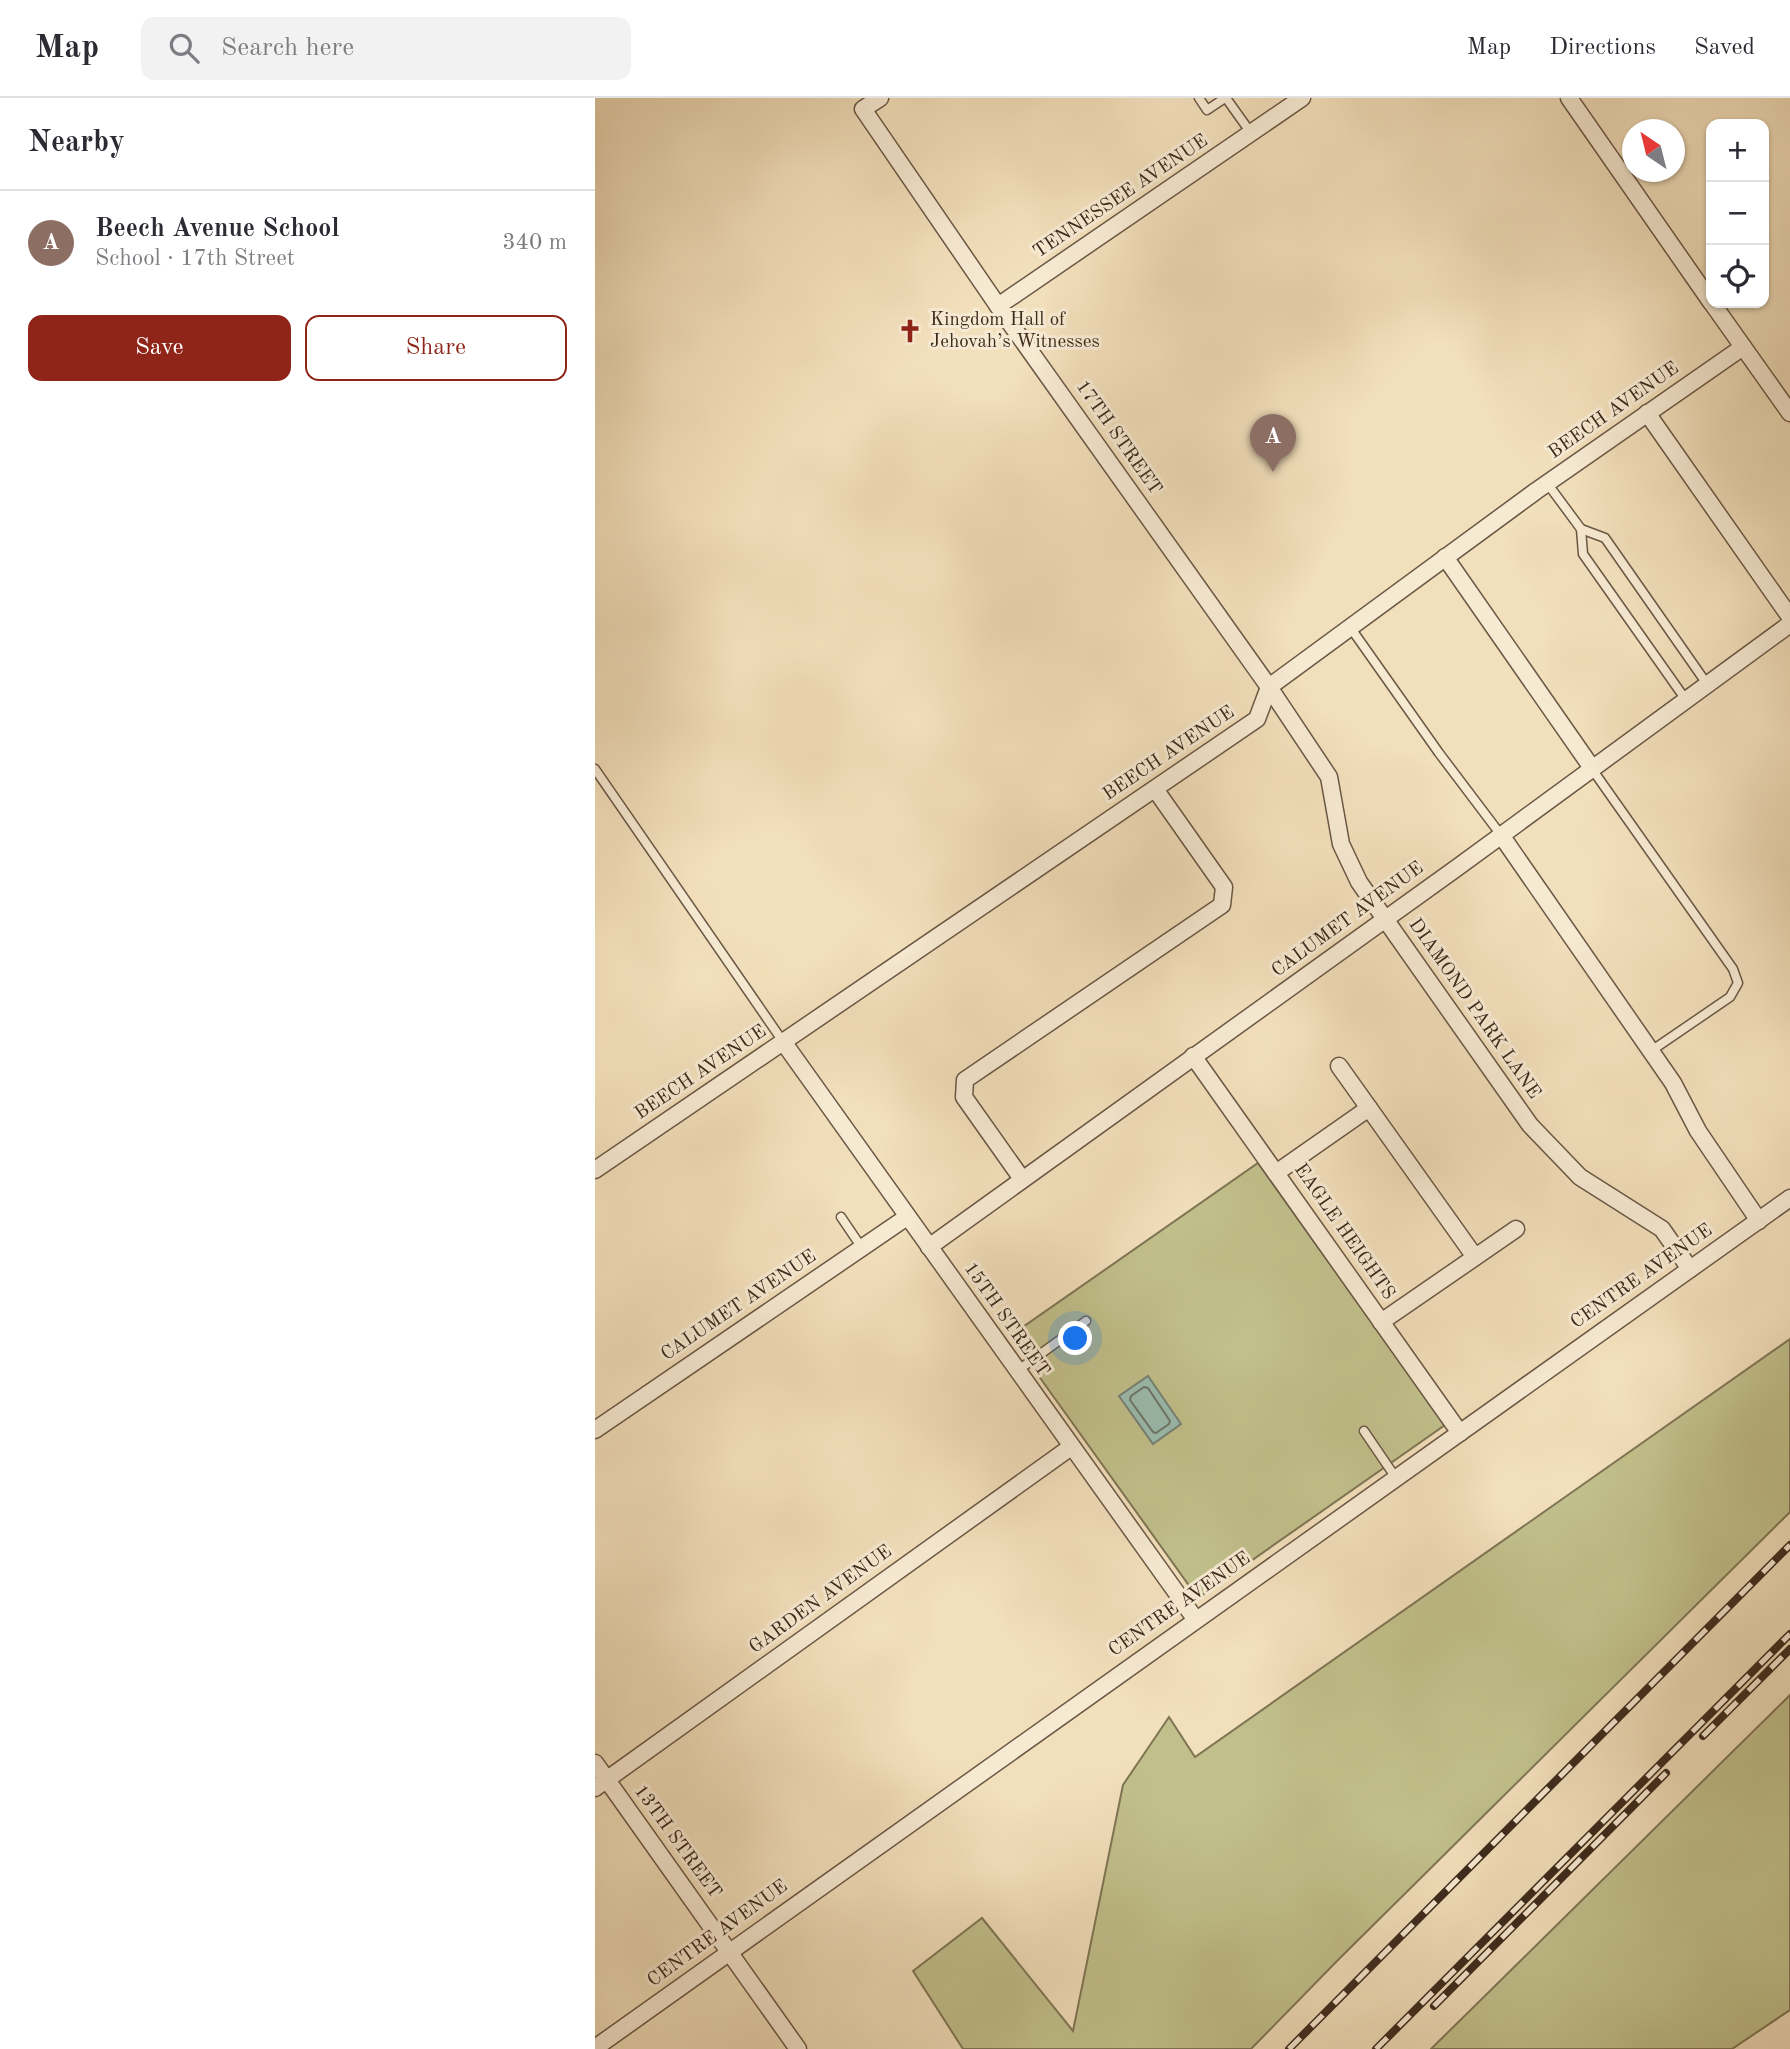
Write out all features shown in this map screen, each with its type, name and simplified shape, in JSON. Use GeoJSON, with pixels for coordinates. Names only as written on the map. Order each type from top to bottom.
{"type":"FeatureCollection","features":[{"type":"Feature","properties":{"kind":"street","name":"17TH STREET"},"geometry":{"type":"LineString","coordinates":[[880,98],[863,110],[998,306],[1269,687]]}},
{"type":"Feature","properties":{"kind":"street","name":"TENNESSEE AVENUE"},"geometry":{"type":"LineString","coordinates":[[998,306],[1302,98]]}},
{"type":"Feature","properties":{"kind":"street"},"geometry":{"type":"LineString","coordinates":[[1569,98],[1706,293]]}},
{"type":"Feature","properties":{"kind":"street"},"geometry":{"type":"LineString","coordinates":[[1716,308],[1790,413]]}},
{"type":"Feature","properties":{"kind":"street","name":"BEECH AVENUE"},"geometry":{"type":"LineString","coordinates":[[595,1170],[784,1044],[1257,719],[1269,687],[1547,483],[1743,347]]}},
{"type":"Feature","properties":{"kind":"street"},"geometry":{"type":"LineString","coordinates":[[1647,413],[1790,617]]}},
{"type":"Feature","properties":{"kind":"street"},"geometry":{"type":"LineString","coordinates":[[1445,557],[1592,768]]}},
{"type":"Feature","properties":{"kind":"street","name":"CALUMET AVENUE"},"geometry":{"type":"LineString","coordinates":[[929,1247],[1790,624]]}},
{"type":"Feature","properties":{"kind":"street","name":"DIAMOND PARK LANE"},"geometry":{"type":"LineString","coordinates":[[1269,687],[1329,777],[1341,844],[1359,882],[1530,1125],[1580,1177],[1662,1229],[1690,1269]]}},
{"type":"Feature","properties":{"kind":"street"},"geometry":{"type":"LineString","coordinates":[[1022,1179],[964,1097],[965,1080],[1222,905],[1224,887],[1156,789]]}},
{"type":"Feature","properties":{"kind":"street"},"geometry":{"type":"LineString","coordinates":[[1501,835],[1673,1083],[1716,1159],[1759,1220]]}},
{"type":"Feature","properties":{"kind":"street","name":"15TH STREET"},"geometry":{"type":"LineString","coordinates":[[784,1044],[1196,1620]]}},
{"type":"Feature","properties":{"kind":"street","name":"EAGLE HEIGHTS"},"geometry":{"type":"LineString","coordinates":[[1193,1056],[1460,1433]]}},
{"type":"Feature","properties":{"kind":"street"},"geometry":{"type":"LineString","coordinates":[[1339,1066],[1475,1257]]}},
{"type":"Feature","properties":{"kind":"street"},"geometry":{"type":"LineString","coordinates":[[1276,1173],[1369,1108]]}},
{"type":"Feature","properties":{"kind":"street","name":"CENTRE AVENUE"},"geometry":{"type":"LineString","coordinates":[[595,2048],[1790,1198]]}},
{"type":"Feature","properties":{"kind":"street","name":"CALUMET AVENUE"},"geometry":{"type":"LineString","coordinates":[[595,1430],[907,1217]]}},
{"type":"Feature","properties":{"kind":"street"},"geometry":{"type":"LineString","coordinates":[[1381,1322],[1516,1229]]}},
{"type":"Feature","properties":{"kind":"street","name":"GARDEN AVENUE"},"geometry":{"type":"LineString","coordinates":[[601,1783],[1071,1447]]}},
{"type":"Feature","properties":{"kind":"street","name":"13TH STREET"},"geometry":{"type":"LineString","coordinates":[[595,1763],[601,1783],[798,2049]]}},
{"type":"Feature","properties":{"kind":"lane"},"geometry":{"type":"LineString","coordinates":[[1199,98],[1207,110],[1225,98],[1251,133]]}},
{"type":"Feature","properties":{"kind":"lane"},"geometry":{"type":"LineString","coordinates":[[1547,483],[1581,529],[1583,554],[1686,700]]}},
{"type":"Feature","properties":{"kind":"lane"},"geometry":{"type":"LineString","coordinates":[[1581,529],[1605,538],[1707,684]]}},
{"type":"Feature","properties":{"kind":"lane"},"geometry":{"type":"LineString","coordinates":[[1350,627],[1501,835]]}},
{"type":"Feature","properties":{"kind":"lane"},"geometry":{"type":"LineString","coordinates":[[1592,768],[1733,969],[1738,983],[1730,998],[1651,1051]]}},
{"type":"Feature","properties":{"kind":"lane"},"geometry":{"type":"LineString","coordinates":[[595,769],[784,1044]]}},
{"type":"Feature","properties":{"kind":"lane"},"geometry":{"type":"LineString","coordinates":[[841,1217],[862,1248]]}},
{"type":"Feature","properties":{"kind":"lane"},"geometry":{"type":"LineString","coordinates":[[1017,1371],[1086,1321]]}},
{"type":"Feature","properties":{"kind":"lane"},"geometry":{"type":"LineString","coordinates":[[1364,1431],[1396,1478]]}},
{"type":"Feature","properties":{"kind":"shaded area"},"geometry":{"type":"Polygon","coordinates":[[[1258,1163],[1445,1425],[1198,1598],[1010,1336],[1258,1163]]]}},
{"type":"Feature","properties":{"kind":"shaded area"},"geometry":{"type":"Polygon","coordinates":[[[1790,1339],[1790,1512],[1251,2049],[963,2049],[913,1971],[982,1918],[1073,2031],[1123,1785],[1169,1717],[1195,1757],[1790,1339]]]}},
{"type":"Feature","properties":{"kind":"shaded area"},"geometry":{"type":"Polygon","coordinates":[[[1790,1695],[1790,2010],[1732,2049],[1431,2049],[1790,1695]]]}},
{"type":"Feature","properties":{"kind":"water"},"geometry":{"type":"Polygon","coordinates":[[[1148,1376],[1181,1424],[1153,1444],[1119,1396],[1148,1376]]]}},
{"type":"Feature","properties":{"kind":"railway"},"geometry":{"type":"LineString","coordinates":[[1289,2049],[1790,1545]]}},
{"type":"Feature","properties":{"kind":"railway"},"geometry":{"type":"LineString","coordinates":[[1376,2049],[1790,1634]]}},
{"type":"Feature","properties":{"kind":"railway"},"geometry":{"type":"LineString","coordinates":[[1703,1736],[1790,1649]]}},
{"type":"Feature","properties":{"kind":"railway"},"geometry":{"type":"LineString","coordinates":[[1434,2006],[1666,1773]]}},
{"type":"Feature","properties":{"kind":"place","name":"Kingdom Hall of Jehovah’s Witnesses"},"geometry":{"type":"Point","coordinates":[910,331]}},
{"type":"Feature","properties":{"kind":"place","name":"Beech Avenue School"},"geometry":{"type":"Point","coordinates":[1273,472]}}]}
